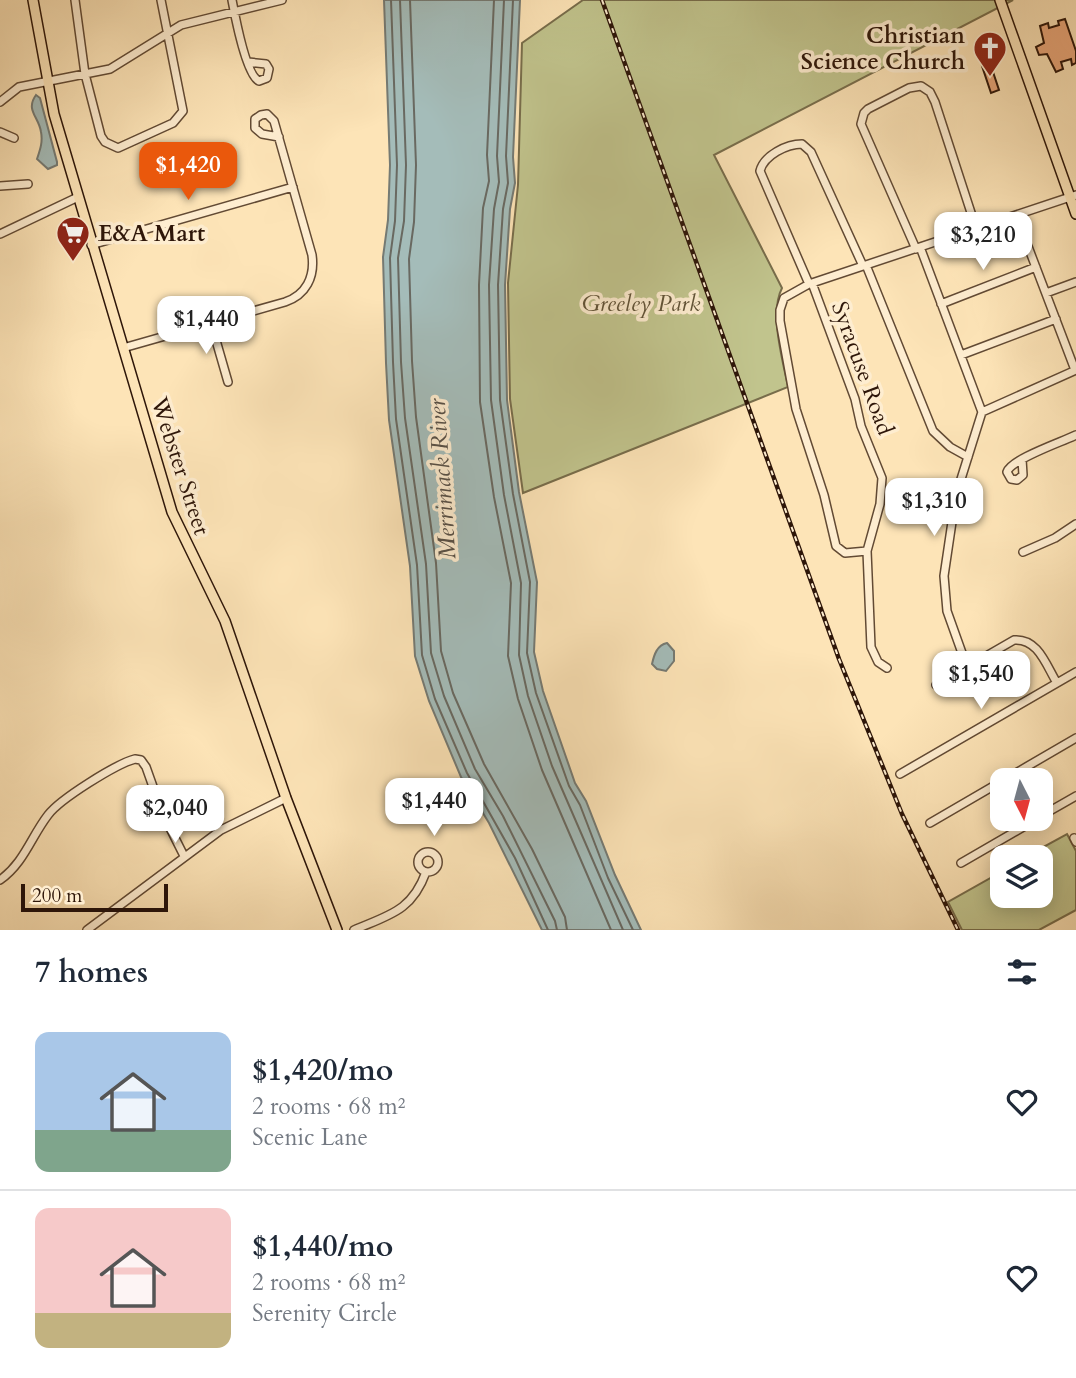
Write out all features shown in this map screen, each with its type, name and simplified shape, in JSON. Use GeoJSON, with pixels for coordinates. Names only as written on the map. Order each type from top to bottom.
{"type":"FeatureCollection","features":[{"type":"Feature","properties":{"kind":"main road","name":"Webster Street"},"geometry":{"type":"LineString","coordinates":[[33,0],[54,114],[172,512],[225,621],[286,799],[337,930]]}},
{"type":"Feature","properties":{"kind":"main road"},"geometry":{"type":"LineString","coordinates":[[1000,0],[1073,196],[1076,214]]}},
{"type":"Feature","properties":{"kind":"street"},"geometry":{"type":"LineString","coordinates":[[75,0],[80,17],[85,74],[101,135],[113,147],[121,148],[173,122],[182,114],[184,106],[161,0]]}},
{"type":"Feature","properties":{"kind":"street"},"geometry":{"type":"LineString","coordinates":[[232,0],[248,62]]}},
{"type":"Feature","properties":{"kind":"street"},"geometry":{"type":"LineString","coordinates":[[0,102],[19,87],[114,66],[190,22],[282,0]]}},
{"type":"Feature","properties":{"kind":"street"},"geometry":{"type":"LineString","coordinates":[[967,667],[947,611],[944,576],[956,495],[982,412],[918,248],[861,124],[868,108],[909,88],[921,86],[930,92],[976,228]]}},
{"type":"Feature","properties":{"kind":"street"},"geometry":{"type":"LineString","coordinates":[[0,132],[14,138]]}},
{"type":"Feature","properties":{"kind":"street"},"geometry":{"type":"LineString","coordinates":[[123,348],[292,299],[308,285],[313,271],[312,255],[279,137]]}},
{"type":"Feature","properties":{"kind":"street","name":"Syracuse Road"},"geometry":{"type":"LineString","coordinates":[[864,266],[811,152],[802,144],[796,144],[770,156],[760,171],[811,284],[882,478],[880,504],[867,551],[872,647],[878,662],[887,668]]}},
{"type":"Feature","properties":{"kind":"street"},"geometry":{"type":"LineString","coordinates":[[0,186],[28,184]]}},
{"type":"Feature","properties":{"kind":"street"},"geometry":{"type":"LineString","coordinates":[[91,245],[293,187]]}},
{"type":"Feature","properties":{"kind":"street"},"geometry":{"type":"LineString","coordinates":[[867,551],[845,552],[836,546],[793,393],[780,310],[788,294],[1073,196]]}},
{"type":"Feature","properties":{"kind":"street"},"geometry":{"type":"LineString","coordinates":[[0,234],[78,197]]}},
{"type":"Feature","properties":{"kind":"street"},"geometry":{"type":"LineString","coordinates":[[982,412],[1076,370],[1016,215]]}},
{"type":"Feature","properties":{"kind":"street"},"geometry":{"type":"LineString","coordinates":[[864,266],[933,431],[950,447],[968,457]]}},
{"type":"Feature","properties":{"kind":"street"},"geometry":{"type":"LineString","coordinates":[[940,304],[1035,267]]}},
{"type":"Feature","properties":{"kind":"street"},"geometry":{"type":"LineString","coordinates":[[1046,293],[1076,282]]}},
{"type":"Feature","properties":{"kind":"street"},"geometry":{"type":"LineString","coordinates":[[961,355],[1056,319]]}},
{"type":"Feature","properties":{"kind":"street"},"geometry":{"type":"LineString","coordinates":[[211,323],[228,382]]}},
{"type":"Feature","properties":{"kind":"street"},"geometry":{"type":"LineString","coordinates":[[1022,459],[1076,435]]}},
{"type":"Feature","properties":{"kind":"street"},"geometry":{"type":"LineString","coordinates":[[1023,552],[1055,538],[1076,524]]}},
{"type":"Feature","properties":{"kind":"street"},"geometry":{"type":"LineString","coordinates":[[936,685],[1014,640],[1024,639],[1034,644],[1057,683]]}},
{"type":"Feature","properties":{"kind":"street"},"geometry":{"type":"LineString","coordinates":[[900,774],[1076,672]]}},
{"type":"Feature","properties":{"kind":"street"},"geometry":{"type":"LineString","coordinates":[[930,823],[1076,737]]}},
{"type":"Feature","properties":{"kind":"street"},"geometry":{"type":"LineString","coordinates":[[0,880],[19,862],[57,805],[128,761],[138,759],[148,770],[162,811],[184,856]]}},
{"type":"Feature","properties":{"kind":"street"},"geometry":{"type":"LineString","coordinates":[[1054,809],[1076,796]]}},
{"type":"Feature","properties":{"kind":"street"},"geometry":{"type":"LineString","coordinates":[[87,930],[233,822],[286,799]]}},
{"type":"Feature","properties":{"kind":"street"},"geometry":{"type":"LineString","coordinates":[[961,863],[1016,831]]}},
{"type":"Feature","properties":{"kind":"street"},"geometry":{"type":"LineString","coordinates":[[354,930],[404,907],[416,895],[426,872]]}},
{"type":"Feature","properties":{"kind":"green space","name":"Greeley Park"},"geometry":{"type":"Polygon","coordinates":[[[583,0],[1013,0],[714,155],[782,288],[778,298],[777,323],[788,387],[523,493],[510,399],[508,283],[518,185],[522,43],[583,0]]]}},
{"type":"Feature","properties":{"kind":"green space"},"geometry":{"type":"Polygon","coordinates":[[[1067,834],[1076,851],[1076,910],[1039,930],[962,930],[948,902],[990,878],[990,908],[1053,908],[1053,845],[1047,845],[1067,834]]]}},
{"type":"Feature","properties":{"kind":"water","name":"Merrimack River"},"geometry":{"type":"Polygon","coordinates":[[[384,0],[520,0],[513,157],[515,183],[510,209],[505,285],[507,400],[519,492],[537,582],[534,652],[543,691],[575,783],[586,801],[615,875],[641,930],[542,930],[489,823],[461,777],[429,701],[415,656],[410,566],[389,420],[386,363],[383,257],[388,220],[390,165],[384,0]]]}},
{"type":"Feature","properties":{"kind":"water"},"geometry":{"type":"Polygon","coordinates":[[[36,95],[40,98],[57,162],[57,165],[48,169],[37,159],[42,139],[32,109],[36,95]]]}},
{"type":"Feature","properties":{"kind":"water"},"geometry":{"type":"Polygon","coordinates":[[[667,643],[674,651],[674,661],[666,671],[657,669],[652,664],[658,648],[667,643]]]}},
{"type":"Feature","properties":{"kind":"building"},"geometry":{"type":"Polygon","coordinates":[[[1065,19],[1076,51],[1076,63],[1072,65],[1071,59],[1061,62],[1063,69],[1056,72],[1047,54],[1039,55],[1036,47],[1044,43],[1040,26],[1048,23],[1049,28],[1059,25],[1058,21],[1065,19]]]}},
{"type":"Feature","properties":{"kind":"building","name":"Christian Science Church"},"geometry":{"type":"Polygon","coordinates":[[[990,63],[999,90],[991,93],[982,66],[990,63]]]}},
{"type":"Feature","properties":{"kind":"railway"},"geometry":{"type":"LineString","coordinates":[[602,0],[839,659],[902,814],[958,930]]}},
{"type":"Feature","properties":{"kind":"place","name":"Christian Science Church"},"geometry":{"type":"Point","coordinates":[990,78]}},
{"type":"Feature","properties":{"kind":"place","name":"E&A Mart"},"geometry":{"type":"Point","coordinates":[73,263]}}]}
